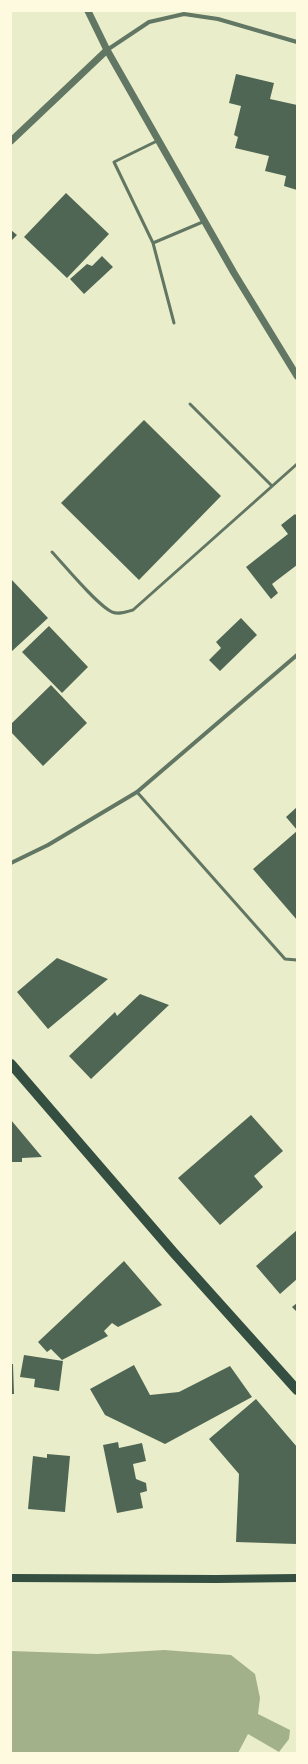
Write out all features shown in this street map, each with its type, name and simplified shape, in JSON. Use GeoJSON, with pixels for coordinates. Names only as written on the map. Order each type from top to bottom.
{"type":"FeatureCollection","features":[{"type":"Feature","properties":{"kind":"main road"},"geometry":{"type":"LineString","coordinates":[[11,1064],[174,1253],[297,1390]]}},
{"type":"Feature","properties":{"kind":"main road"},"geometry":{"type":"LineString","coordinates":[[11,1578],[297,1578]]}},
{"type":"Feature","properties":{"kind":"street"},"geometry":{"type":"LineString","coordinates":[[88,11],[107,50],[205,221],[297,376]]}},
{"type":"Feature","properties":{"kind":"street"},"geometry":{"type":"LineString","coordinates":[[11,141],[107,50],[149,22],[184,14],[218,18],[297,42]]}},
{"type":"Feature","properties":{"kind":"street"},"geometry":{"type":"LineString","coordinates":[[11,864],[48,845],[137,792],[297,655]]}},
{"type":"Feature","properties":{"kind":"lane"},"geometry":{"type":"LineString","coordinates":[[159,140],[114,162],[153,243],[174,323]]}},
{"type":"Feature","properties":{"kind":"lane"},"geometry":{"type":"LineString","coordinates":[[153,243],[205,221]]}},
{"type":"Feature","properties":{"kind":"lane"},"geometry":{"type":"LineString","coordinates":[[190,404],[272,486]]}},
{"type":"Feature","properties":{"kind":"lane"},"geometry":{"type":"LineString","coordinates":[[52,552],[100,603],[112,612],[122,614],[133,610],[297,464]]}},
{"type":"Feature","properties":{"kind":"lane"},"geometry":{"type":"LineString","coordinates":[[137,792],[285,960],[297,960]]}},
{"type":"Feature","properties":{"kind":"shaded area"},"geometry":{"type":"Polygon","coordinates":[[[164,1650],[231,1655],[255,1674],[260,1698],[258,1714],[290,1730],[289,1739],[279,1752],[248,1734],[238,1753],[11,1753],[11,1651],[97,1654],[164,1650]]]}},
{"type":"Feature","properties":{"kind":"building"},"geometry":{"type":"Polygon","coordinates":[[[236,74],[274,83],[270,99],[297,105],[297,190],[284,186],[286,176],[265,171],[269,156],[235,148],[238,137],[234,135],[241,106],[229,103],[236,74]]]}},
{"type":"Feature","properties":{"kind":"building"},"geometry":{"type":"Polygon","coordinates":[[[66,193],[109,234],[67,278],[24,237],[66,193]]]}},
{"type":"Feature","properties":{"kind":"building"},"geometry":{"type":"Polygon","coordinates":[[[11,230],[17,235],[11,241],[11,230]]]}},
{"type":"Feature","properties":{"kind":"building"},"geometry":{"type":"Polygon","coordinates":[[[102,256],[113,267],[84,294],[70,279],[87,264],[92,266],[102,256]]]}},
{"type":"Feature","properties":{"kind":"building"},"geometry":{"type":"Polygon","coordinates":[[[144,420],[221,496],[139,580],[61,503],[144,420]]]}},
{"type":"Feature","properties":{"kind":"building"},"geometry":{"type":"Polygon","coordinates":[[[295,514],[297,516],[297,565],[272,584],[278,593],[271,599],[246,567],[288,534],[281,525],[295,514]]]}},
{"type":"Feature","properties":{"kind":"building"},"geometry":{"type":"Polygon","coordinates":[[[11,579],[48,618],[11,652],[11,579]]]}},
{"type":"Feature","properties":{"kind":"building"},"geometry":{"type":"Polygon","coordinates":[[[241,618],[257,635],[220,671],[209,660],[221,648],[216,642],[241,618]]]}},
{"type":"Feature","properties":{"kind":"building"},"geometry":{"type":"Polygon","coordinates":[[[49,626],[88,667],[62,693],[22,652],[49,626]]]}},
{"type":"Feature","properties":{"kind":"building"},"geometry":{"type":"Polygon","coordinates":[[[51,685],[87,723],[43,766],[11,732],[11,724],[51,685]]]}},
{"type":"Feature","properties":{"kind":"building"},"geometry":{"type":"Polygon","coordinates":[[[297,807],[297,830],[286,817],[297,807]]]}},
{"type":"Feature","properties":{"kind":"building"},"geometry":{"type":"Polygon","coordinates":[[[297,831],[297,920],[253,869],[297,831]]]}},
{"type":"Feature","properties":{"kind":"building"},"geometry":{"type":"Polygon","coordinates":[[[57,958],[108,979],[48,1029],[17,992],[57,958]]]}},
{"type":"Feature","properties":{"kind":"building"},"geometry":{"type":"Polygon","coordinates":[[[140,994],[169,1005],[91,1079],[69,1056],[115,1012],[117,1016],[140,994]]]}},
{"type":"Feature","properties":{"kind":"building"},"geometry":{"type":"Polygon","coordinates":[[[251,1115],[283,1151],[254,1176],[263,1187],[220,1225],[178,1178],[251,1115]]]}},
{"type":"Feature","properties":{"kind":"building"},"geometry":{"type":"Polygon","coordinates":[[[11,1120],[42,1157],[22,1158],[22,1162],[11,1162],[11,1120]]]}},
{"type":"Feature","properties":{"kind":"building"},"geometry":{"type":"Polygon","coordinates":[[[297,1230],[297,1279],[280,1294],[256,1266],[297,1230]]]}},
{"type":"Feature","properties":{"kind":"building"},"geometry":{"type":"Polygon","coordinates":[[[124,1261],[162,1305],[118,1327],[112,1323],[104,1331],[108,1336],[62,1360],[51,1349],[47,1352],[38,1342],[124,1261]]]}},
{"type":"Feature","properties":{"kind":"building"},"geometry":{"type":"Polygon","coordinates":[[[297,1303],[297,1312],[292,1307],[297,1303]]]}},
{"type":"Feature","properties":{"kind":"building"},"geometry":{"type":"Polygon","coordinates":[[[24,1355],[63,1361],[59,1391],[34,1387],[35,1379],[20,1377],[24,1355]]]}},
{"type":"Feature","properties":{"kind":"building"},"geometry":{"type":"Polygon","coordinates":[[[11,1364],[13,1364],[14,1394],[11,1394],[11,1364]]]}},
{"type":"Feature","properties":{"kind":"building"},"geometry":{"type":"Polygon","coordinates":[[[134,1365],[150,1395],[179,1392],[230,1366],[252,1397],[165,1444],[105,1415],[90,1389],[134,1365]]]}},
{"type":"Feature","properties":{"kind":"building"},"geometry":{"type":"Polygon","coordinates":[[[256,1399],[297,1447],[297,1544],[236,1542],[239,1474],[209,1439],[256,1399]]]}},
{"type":"Feature","properties":{"kind":"building"},"geometry":{"type":"Polygon","coordinates":[[[118,1442],[119,1448],[142,1443],[146,1461],[133,1464],[136,1479],[146,1483],[147,1491],[140,1493],[143,1508],[117,1513],[103,1445],[118,1442]]]}},
{"type":"Feature","properties":{"kind":"building"},"geometry":{"type":"Polygon","coordinates":[[[47,1454],[70,1456],[65,1512],[28,1509],[33,1456],[47,1458],[47,1454]]]}}]}
